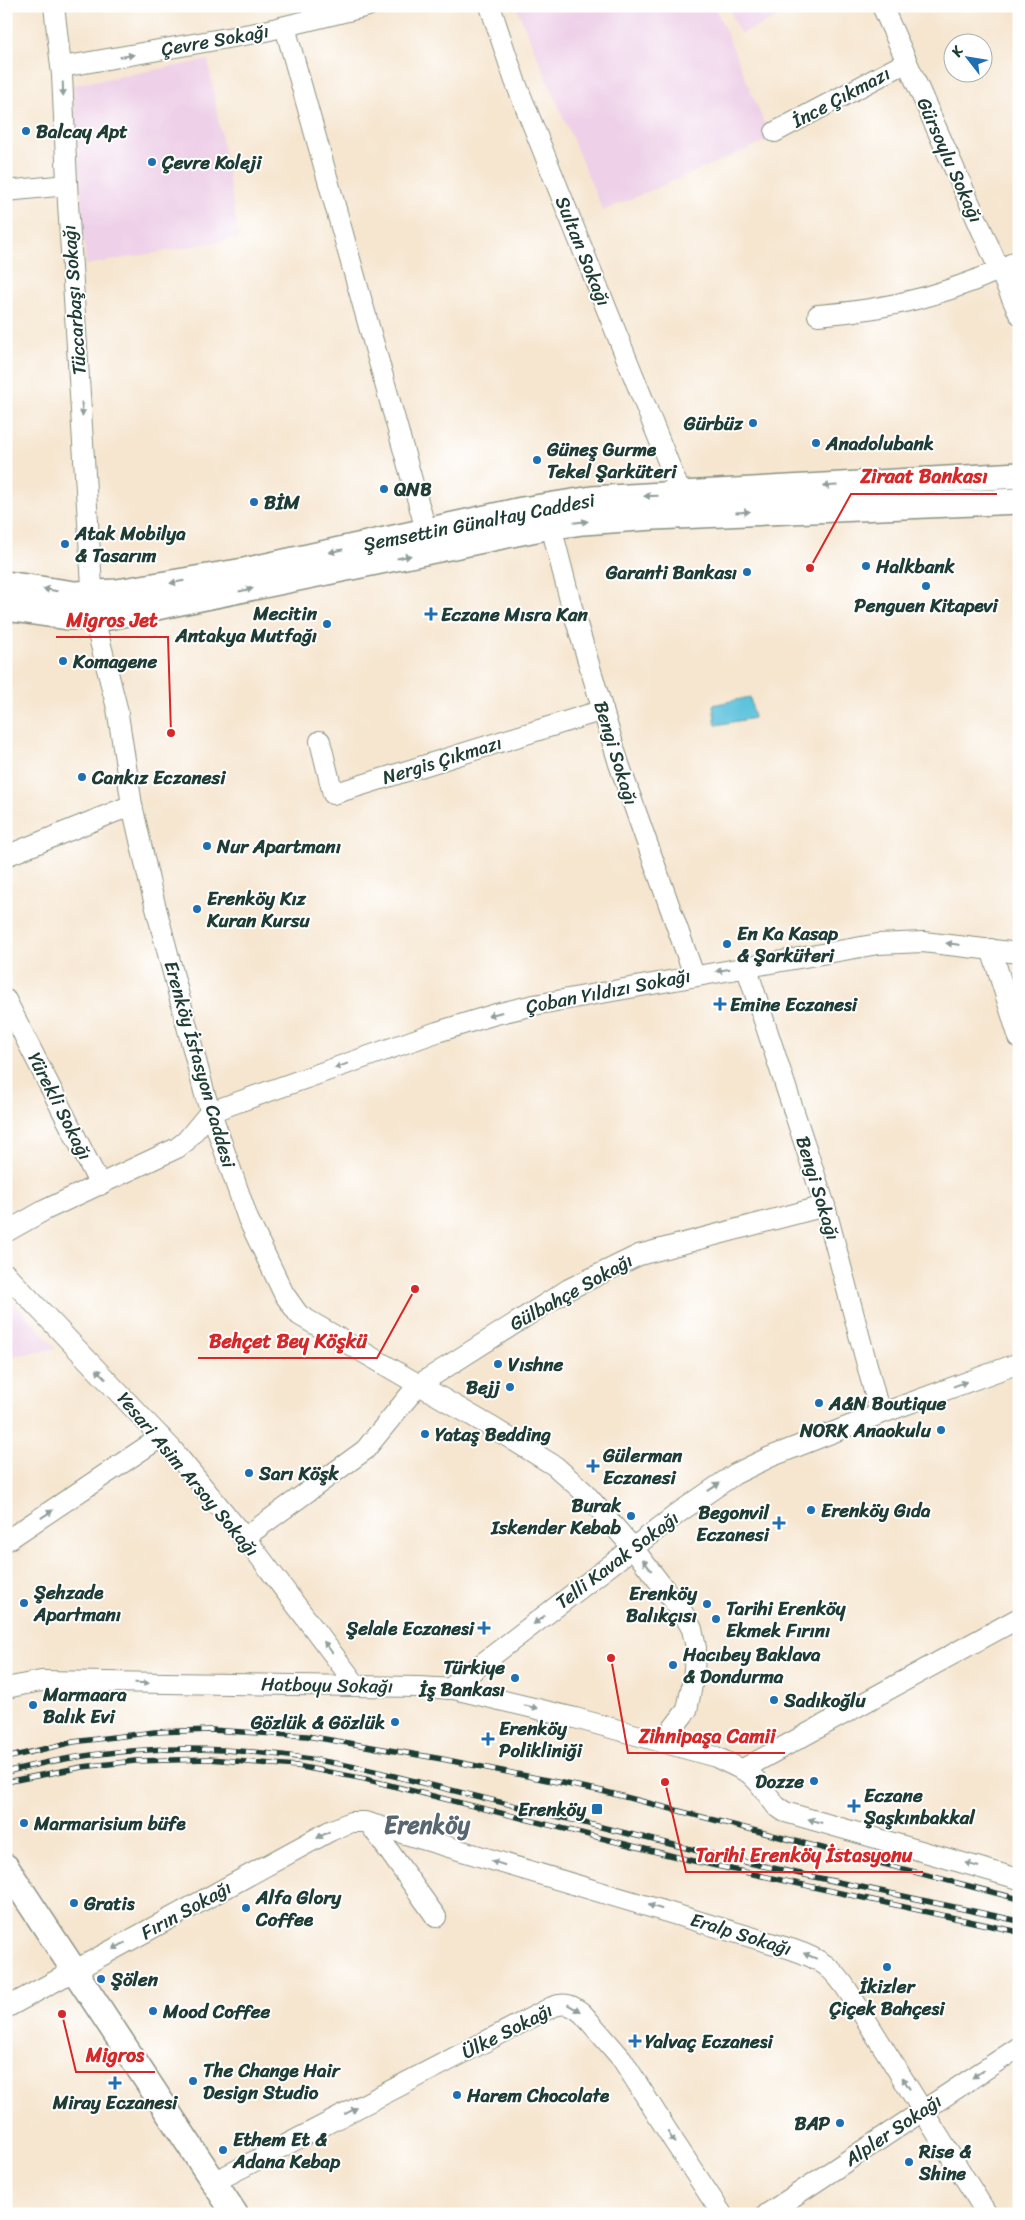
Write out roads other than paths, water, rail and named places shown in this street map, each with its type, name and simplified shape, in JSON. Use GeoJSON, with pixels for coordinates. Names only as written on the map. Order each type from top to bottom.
{"type":"FeatureCollection","features":[{"type":"Feature","properties":{"kind":"main road","name":"Şemsettin Günaltay Caddesi"},"geometry":{"type":"LineString","coordinates":[[6,608],[68,617],[94,606],[244,570],[426,530],[563,503],[681,494],[1019,476]]}},
{"type":"Feature","properties":{"kind":"main road","name":"Şemsettin Günaltay Caddesi"},"geometry":{"type":"LineString","coordinates":[[6,584],[75,594],[94,606],[122,615],[551,526],[589,521],[1019,501]]}},
{"type":"Feature","properties":{"kind":"main road"},"geometry":{"type":"LineString","coordinates":[[6,1866],[235,2214]]}},
{"type":"Feature","properties":{"kind":"street","name":"Tüccarbaşı Sokağı"},"geometry":{"type":"LineString","coordinates":[[54,6],[62,67],[67,185],[94,606]]}},
{"type":"Feature","properties":{"kind":"street","name":"Çevre Sokağı"},"geometry":{"type":"LineString","coordinates":[[62,67],[285,27],[368,6]]}},
{"type":"Feature","properties":{"kind":"street","name":"Sultan Sokağı"},"geometry":{"type":"LineString","coordinates":[[490,6],[510,69],[681,494]]}},
{"type":"Feature","properties":{"kind":"street","name":"Gürsoylu Sokağı"},"geometry":{"type":"LineString","coordinates":[[882,6],[1019,314]]}},
{"type":"Feature","properties":{"kind":"street"},"geometry":{"type":"LineString","coordinates":[[285,27],[426,530]]}},
{"type":"Feature","properties":{"kind":"street","name":"İnce Çıkmazı"},"geometry":{"type":"LineString","coordinates":[[775,132],[907,62]]}},
{"type":"Feature","properties":{"kind":"street"},"geometry":{"type":"LineString","coordinates":[[6,191],[67,185]]}},
{"type":"Feature","properties":{"kind":"street"},"geometry":{"type":"LineString","coordinates":[[818,315],[867,310],[922,299],[1019,260]]}},
{"type":"Feature","properties":{"kind":"street","name":"Bengi Sokağı"},"geometry":{"type":"LineString","coordinates":[[551,526],[575,618],[634,810],[694,975]]}},
{"type":"Feature","properties":{"kind":"street","name":"Erenköy İstasyon Caddesi"},"geometry":{"type":"LineString","coordinates":[[94,606],[117,708],[132,805],[151,889],[210,1112],[248,1218],[282,1290],[294,1310],[312,1324],[495,1429],[564,1473],[585,1493],[633,1548],[678,1604],[692,1629],[696,1658],[689,1704],[675,1727],[656,1739]]}},
{"type":"Feature","properties":{"kind":"street","name":"Nergis Çıkmazı"},"geometry":{"type":"LineString","coordinates":[[320,741],[333,794],[603,710]]}},
{"type":"Feature","properties":{"kind":"street"},"geometry":{"type":"LineString","coordinates":[[6,856],[132,805]]}},
{"type":"Feature","properties":{"kind":"street","name":"Çoban Yıldızı Sokağı"},"geometry":{"type":"LineString","coordinates":[[210,1112],[383,1050],[487,1016],[534,1004],[846,948],[903,942],[940,943],[1019,953]]}},
{"type":"Feature","properties":{"kind":"street"},"geometry":{"type":"LineString","coordinates":[[992,949],[1019,1038]]}},
{"type":"Feature","properties":{"kind":"street","name":"Bengi Sokağı"},"geometry":{"type":"LineString","coordinates":[[746,966],[825,1206],[880,1414]]}},
{"type":"Feature","properties":{"kind":"street","name":"Yürekli Sokağı"},"geometry":{"type":"LineString","coordinates":[[6,1000],[100,1184]]}},
{"type":"Feature","properties":{"kind":"street"},"geometry":{"type":"LineString","coordinates":[[6,1232],[45,1210],[177,1148],[186,1141],[210,1112]]}},
{"type":"Feature","properties":{"kind":"street"},"geometry":{"type":"LineString","coordinates":[[177,1148],[198,1145],[221,1145]]}},
{"type":"Feature","properties":{"kind":"street","name":"Gülbahçe Sokağı"},"geometry":{"type":"LineString","coordinates":[[244,1538],[365,1450],[418,1385],[568,1289],[639,1255],[825,1206]]}},
{"type":"Feature","properties":{"kind":"street","name":"Yesari Asim Arsoy Sokağı"},"geometry":{"type":"LineString","coordinates":[[6,1274],[161,1437],[244,1538],[357,1686]]}},
{"type":"Feature","properties":{"kind":"street","name":"Telli Kavak Sokağı"},"geometry":{"type":"LineString","coordinates":[[449,1689],[707,1492],[740,1471],[770,1457],[880,1414],[1019,1363]]}},
{"type":"Feature","properties":{"kind":"street"},"geometry":{"type":"LineString","coordinates":[[6,1541],[161,1437]]}},
{"type":"Feature","properties":{"kind":"street"},"geometry":{"type":"LineString","coordinates":[[1019,1618],[743,1769],[759,1782],[772,1801],[784,1812],[1019,1878]]}},
{"type":"Feature","properties":{"kind":"street","name":"Hatboyu Sokağı"},"geometry":{"type":"LineString","coordinates":[[6,1688],[41,1681],[449,1689],[656,1739],[703,1753],[743,1769]]}},
{"type":"Feature","properties":{"kind":"street"},"geometry":{"type":"LineString","coordinates":[[689,1704],[689,1733],[694,1744],[703,1753]]}},
{"type":"Feature","properties":{"kind":"street","name":"Fırın Sokağı"},"geometry":{"type":"LineString","coordinates":[[6,2008],[340,1826],[354,1821],[368,1823]]}},
{"type":"Feature","properties":{"kind":"street"},"geometry":{"type":"LineString","coordinates":[[368,1823],[436,1917]]}},
{"type":"Feature","properties":{"kind":"street","name":"Eralp Sokağı"},"geometry":{"type":"LineString","coordinates":[[368,1823],[672,1912],[796,1951],[822,1962],[836,1973],[845,1985],[987,2214]]}},
{"type":"Feature","properties":{"kind":"street","name":"Ülke Sokağı"},"geometry":{"type":"LineString","coordinates":[[214,2182],[552,2007],[564,2004],[575,2008],[583,2014],[622,2059],[722,2214]]}},
{"type":"Feature","properties":{"kind":"street","name":"Alpler Sokağı"},"geometry":{"type":"LineString","coordinates":[[767,2214],[1019,2047]]}},
{"type":"Feature","properties":{"kind":"water"},"geometry":{"type":"Polygon","coordinates":[[[750,697],[754,718],[716,725],[713,705],[750,697]]]}},
{"type":"Feature","properties":{"kind":"railway"},"geometry":{"type":"LineString","coordinates":[[6,1758],[73,1742],[155,1732],[211,1730],[307,1736],[442,1759],[602,1791],[1019,1899]]}},
{"type":"Feature","properties":{"kind":"railway"},"geometry":{"type":"LineString","coordinates":[[6,1772],[52,1761],[144,1750],[190,1749],[282,1755],[374,1771],[731,1859],[1019,1921]]}},
{"type":"Feature","properties":{"kind":"railway"},"geometry":{"type":"LineString","coordinates":[[6,1782],[82,1767],[135,1761],[209,1759],[297,1766],[365,1779],[685,1859],[1019,1932]]}},
{"type":"Feature","properties":{"kind":"place","name":"Balcay Apt"},"geometry":{"type":"Point","coordinates":[26,131]}},
{"type":"Feature","properties":{"kind":"place","name":"Çevre Koleji"},"geometry":{"type":"Point","coordinates":[152,162]}},
{"type":"Feature","properties":{"kind":"place","name":"Gürbüz"},"geometry":{"type":"Point","coordinates":[753,423]}},
{"type":"Feature","properties":{"kind":"place","name":"Anadolubank"},"geometry":{"type":"Point","coordinates":[816,443]}},
{"type":"Feature","properties":{"kind":"place","name":"Güneş Gurme Tekel Şarküteri"},"geometry":{"type":"Point","coordinates":[537,460]}},
{"type":"Feature","properties":{"kind":"place","name":"QNB"},"geometry":{"type":"Point","coordinates":[384,489]}},
{"type":"Feature","properties":{"kind":"place","name":"BİM"},"geometry":{"type":"Point","coordinates":[254,502]}},
{"type":"Feature","properties":{"kind":"place","name":"Atak Mobilya & Tasarım"},"geometry":{"type":"Point","coordinates":[65,544]}},
{"type":"Feature","properties":{"kind":"place","name":"Halkbank"},"geometry":{"type":"Point","coordinates":[866,566]}},
{"type":"Feature","properties":{"kind":"place","name":"Ziraat Bankası"},"geometry":{"type":"Point","coordinates":[810,568]}},
{"type":"Feature","properties":{"kind":"place","name":"Garanti Bankası"},"geometry":{"type":"Point","coordinates":[747,572]}},
{"type":"Feature","properties":{"kind":"place","name":"Penguen Kitapevi"},"geometry":{"type":"Point","coordinates":[926,586]}},
{"type":"Feature","properties":{"kind":"place","name":"Eczane Mısra Kan"},"geometry":{"type":"Point","coordinates":[431,614]}},
{"type":"Feature","properties":{"kind":"place","name":"Mecitin Antakya Mutfağı"},"geometry":{"type":"Point","coordinates":[327,624]}},
{"type":"Feature","properties":{"kind":"place","name":"Komagene"},"geometry":{"type":"Point","coordinates":[63,661]}},
{"type":"Feature","properties":{"kind":"place","name":"Migros Jet"},"geometry":{"type":"Point","coordinates":[171,733]}},
{"type":"Feature","properties":{"kind":"place","name":"Cankız Eczanesi"},"geometry":{"type":"Point","coordinates":[82,777]}},
{"type":"Feature","properties":{"kind":"place","name":"Nur Apartmanı"},"geometry":{"type":"Point","coordinates":[207,846]}},
{"type":"Feature","properties":{"kind":"place","name":"Erenköy Kız Kuran Kursu"},"geometry":{"type":"Point","coordinates":[197,909]}},
{"type":"Feature","properties":{"kind":"place","name":"En Ka Kasap & Şarküteri"},"geometry":{"type":"Point","coordinates":[727,944]}},
{"type":"Feature","properties":{"kind":"place","name":"Emine Eczanesi"},"geometry":{"type":"Point","coordinates":[720,1004]}},
{"type":"Feature","properties":{"kind":"place","name":"Behçet Bey Köşkü"},"geometry":{"type":"Point","coordinates":[415,1289]}},
{"type":"Feature","properties":{"kind":"place","name":"Vıshne"},"geometry":{"type":"Point","coordinates":[498,1364]}},
{"type":"Feature","properties":{"kind":"place","name":"Bejj"},"geometry":{"type":"Point","coordinates":[510,1387]}},
{"type":"Feature","properties":{"kind":"place","name":"A&N Boutique"},"geometry":{"type":"Point","coordinates":[819,1403]}},
{"type":"Feature","properties":{"kind":"place","name":"NORK Anaokulu"},"geometry":{"type":"Point","coordinates":[941,1430]}},
{"type":"Feature","properties":{"kind":"place","name":"Yataş Bedding"},"geometry":{"type":"Point","coordinates":[425,1434]}},
{"type":"Feature","properties":{"kind":"place","name":"Gülerman Eczanesi"},"geometry":{"type":"Point","coordinates":[593,1466]}},
{"type":"Feature","properties":{"kind":"place","name":"Sarı Köşk"},"geometry":{"type":"Point","coordinates":[249,1473]}},
{"type":"Feature","properties":{"kind":"place","name":"Erenköy Gıda"},"geometry":{"type":"Point","coordinates":[811,1510]}},
{"type":"Feature","properties":{"kind":"place","name":"Burak Iskender Kebab"},"geometry":{"type":"Point","coordinates":[631,1516]}},
{"type":"Feature","properties":{"kind":"place","name":"Begonvil Eczanesi"},"geometry":{"type":"Point","coordinates":[779,1523]}},
{"type":"Feature","properties":{"kind":"place","name":"Şehzade Apartmanı"},"geometry":{"type":"Point","coordinates":[24,1603]}},
{"type":"Feature","properties":{"kind":"place","name":"Erenköy Balıkçısı"},"geometry":{"type":"Point","coordinates":[707,1604]}},
{"type":"Feature","properties":{"kind":"place","name":"Tarihi Erenköy Ekmek Fırını"},"geometry":{"type":"Point","coordinates":[716,1619]}},
{"type":"Feature","properties":{"kind":"place","name":"Şelale Eczanesi"},"geometry":{"type":"Point","coordinates":[484,1628]}},
{"type":"Feature","properties":{"kind":"place","name":"Zihnipaşa Camii"},"geometry":{"type":"Point","coordinates":[611,1658]}},
{"type":"Feature","properties":{"kind":"place","name":"Hacıbey Baklava & Dondurma"},"geometry":{"type":"Point","coordinates":[673,1665]}},
{"type":"Feature","properties":{"kind":"place","name":"Türkiye İş Bankası"},"geometry":{"type":"Point","coordinates":[515,1678]}},
{"type":"Feature","properties":{"kind":"place","name":"Sadıkoğlu"},"geometry":{"type":"Point","coordinates":[774,1700]}},
{"type":"Feature","properties":{"kind":"place","name":"Marmaara Balık Evi"},"geometry":{"type":"Point","coordinates":[33,1705]}},
{"type":"Feature","properties":{"kind":"place","name":"Gözlük & Gözlük"},"geometry":{"type":"Point","coordinates":[395,1722]}},
{"type":"Feature","properties":{"kind":"place","name":"Erenköy Polikliniği"},"geometry":{"type":"Point","coordinates":[488,1739]}},
{"type":"Feature","properties":{"kind":"place","name":"Dozze"},"geometry":{"type":"Point","coordinates":[814,1781]}},
{"type":"Feature","properties":{"kind":"place","name":"Tarihi Erenköy İstasyonu"},"geometry":{"type":"Point","coordinates":[665,1782]}},
{"type":"Feature","properties":{"kind":"place","name":"Eczane Şaşkınbakkal"},"geometry":{"type":"Point","coordinates":[854,1806]}},
{"type":"Feature","properties":{"kind":"place","name":"Erenköy"},"geometry":{"type":"Point","coordinates":[597,1809]}},
{"type":"Feature","properties":{"kind":"place","name":"Marmarisium büfe"},"geometry":{"type":"Point","coordinates":[24,1823]}},
{"type":"Feature","properties":{"kind":"place","name":"Gratis"},"geometry":{"type":"Point","coordinates":[74,1903]}},
{"type":"Feature","properties":{"kind":"place","name":"Alfa Glory Coffee"},"geometry":{"type":"Point","coordinates":[246,1908]}},
{"type":"Feature","properties":{"kind":"place","name":"İkizler Çiçek Bahçesi"},"geometry":{"type":"Point","coordinates":[887,1967]}},
{"type":"Feature","properties":{"kind":"place","name":"Şölen"},"geometry":{"type":"Point","coordinates":[101,1979]}},
{"type":"Feature","properties":{"kind":"place","name":"Mood Coffee"},"geometry":{"type":"Point","coordinates":[153,2011]}},
{"type":"Feature","properties":{"kind":"place","name":"Migros"},"geometry":{"type":"Point","coordinates":[62,2014]}},
{"type":"Feature","properties":{"kind":"place","name":"Yalvaç Eczanesi"},"geometry":{"type":"Point","coordinates":[635,2041]}},
{"type":"Feature","properties":{"kind":"place","name":"The Change Hair Design Studio"},"geometry":{"type":"Point","coordinates":[193,2081]}},
{"type":"Feature","properties":{"kind":"place","name":"Miray Eczanesi"},"geometry":{"type":"Point","coordinates":[115,2083]}},
{"type":"Feature","properties":{"kind":"place","name":"Harem Chocolate"},"geometry":{"type":"Point","coordinates":[457,2095]}},
{"type":"Feature","properties":{"kind":"place","name":"BAP"},"geometry":{"type":"Point","coordinates":[840,2123]}},
{"type":"Feature","properties":{"kind":"place","name":"Ethem Et & Adana Kebap"},"geometry":{"type":"Point","coordinates":[223,2150]}},
{"type":"Feature","properties":{"kind":"place","name":"Rise & Shine"},"geometry":{"type":"Point","coordinates":[909,2162]}},
{"type":"Feature","properties":{"kind":"district","name":"Erenköy"},"geometry":{"type":"Point","coordinates":[427,1825]}}]}
